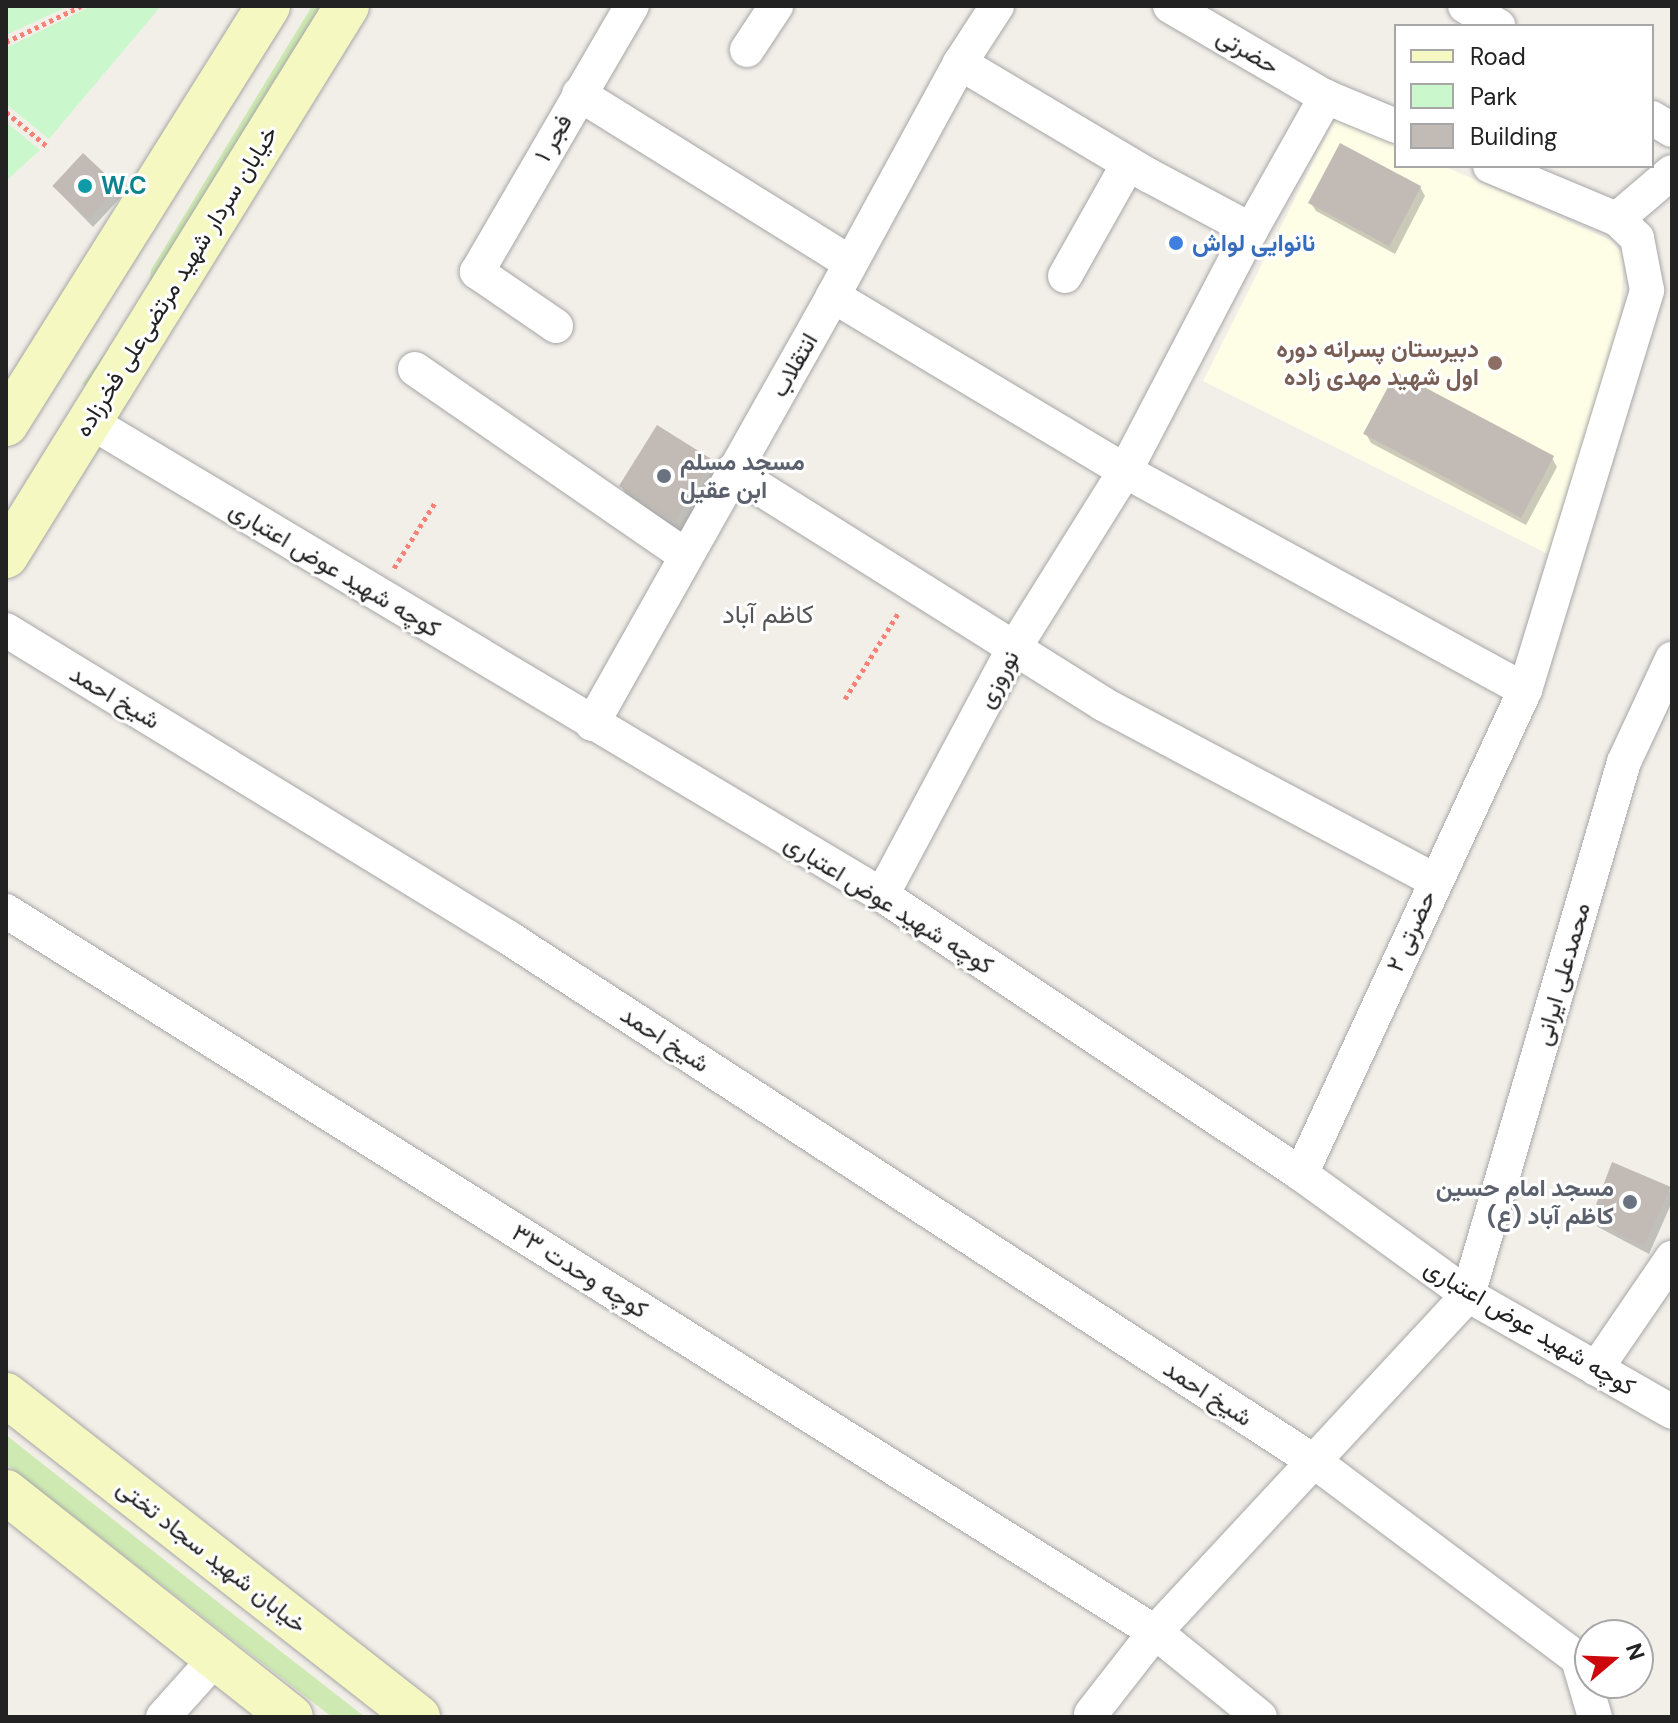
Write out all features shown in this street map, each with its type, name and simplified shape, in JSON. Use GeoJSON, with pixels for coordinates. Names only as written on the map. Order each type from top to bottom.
{"type":"FeatureCollection","features":[{"type":"Feature","properties":{"kind":"main road"},"geometry":{"type":"LineString","coordinates":[[6,424],[21,365],[268,6]]}},
{"type":"Feature","properties":{"kind":"main road","name":"خیابان سردار شهید مرتضی‌علی فخرزاده"},"geometry":{"type":"LineString","coordinates":[[6,556],[347,6]]}},
{"type":"Feature","properties":{"kind":"main road","name":"خیابان شهید سجاد تختی"},"geometry":{"type":"LineString","coordinates":[[6,1395],[418,1717]]}},
{"type":"Feature","properties":{"kind":"main road"},"geometry":{"type":"LineString","coordinates":[[6,1492],[291,1717]]}},
{"type":"Feature","properties":{"kind":"street","name":"فجر ۱"},"geometry":{"type":"LineString","coordinates":[[556,326],[477,272],[632,6]]}},
{"type":"Feature","properties":{"kind":"street"},"geometry":{"type":"LineString","coordinates":[[747,50],[776,6]]}},
{"type":"Feature","properties":{"kind":"street","name":"انتقلاب"},"geometry":{"type":"LineString","coordinates":[[592,724],[960,63],[997,6]]}},
{"type":"Feature","properties":{"kind":"street","name":"حضرتی"},"geometry":{"type":"LineString","coordinates":[[1170,6],[1326,97],[1394,125]]}},
{"type":"Feature","properties":{"kind":"street"},"geometry":{"type":"LineString","coordinates":[[1465,6],[1495,24]]}},
{"type":"Feature","properties":{"kind":"street"},"geometry":{"type":"LineString","coordinates":[[960,63],[1128,164],[1251,230]]}},
{"type":"Feature","properties":{"kind":"street"},"geometry":{"type":"LineString","coordinates":[[579,94],[849,262]]}},
{"type":"Feature","properties":{"kind":"street","name":"نوروزی"},"geometry":{"type":"LineString","coordinates":[[882,895],[1013,650],[1125,471],[1251,230],[1326,97]]}},
{"type":"Feature","properties":{"kind":"street"},"geometry":{"type":"LineString","coordinates":[[1654,119],[1672,130]]}},
{"type":"Feature","properties":{"kind":"street"},"geometry":{"type":"LineString","coordinates":[[1065,276],[1128,164]]}},
{"type":"Feature","properties":{"kind":"street"},"geometry":{"type":"LineString","coordinates":[[1495,168],[1617,219],[1637,238],[1659,299]]}},
{"type":"Feature","properties":{"kind":"street"},"geometry":{"type":"LineString","coordinates":[[1617,219],[1672,172]]}},
{"type":"Feature","properties":{"kind":"street"},"geometry":{"type":"LineString","coordinates":[[833,296],[1125,471],[1525,690]]}},
{"type":"Feature","properties":{"kind":"street","name":"حضرتی ۲"},"geometry":{"type":"LineString","coordinates":[[1301,1174],[1434,880],[1525,690],[1659,299]]}},
{"type":"Feature","properties":{"kind":"street"},"geometry":{"type":"LineString","coordinates":[[415,369],[686,556]]}},
{"type":"Feature","properties":{"kind":"street","name":"کوچه شهید عوض اعتباری"},"geometry":{"type":"LineString","coordinates":[[89,421],[882,895],[1301,1174],[1468,1295],[1672,1412]]}},
{"type":"Feature","properties":{"kind":"street"},"geometry":{"type":"LineString","coordinates":[[732,471],[1013,650],[1207,762],[1434,880]]}},
{"type":"Feature","properties":{"kind":"street","name":"شیخ احمد"},"geometry":{"type":"LineString","coordinates":[[6,630],[509,938],[1315,1462],[1578,1659],[1595,1717]]}},
{"type":"Feature","properties":{"kind":"street","name":"محمدعلی ایرانی"},"geometry":{"type":"LineString","coordinates":[[1468,1295],[1624,762],[1672,659]]}},
{"type":"Feature","properties":{"kind":"street","name":"کوچه وحدت ۳۳"},"geometry":{"type":"LineString","coordinates":[[6,911],[1155,1632],[1260,1717]]}},
{"type":"Feature","properties":{"kind":"street"},"geometry":{"type":"LineString","coordinates":[[1596,1369],[1672,1258]]}},
{"type":"Feature","properties":{"kind":"street"},"geometry":{"type":"LineString","coordinates":[[1091,1714],[1155,1632],[1468,1295]]}},
{"type":"Feature","properties":{"kind":"street"},"geometry":{"type":"LineString","coordinates":[[163,1717],[216,1658]]}},
{"type":"Feature","properties":{"kind":"path"},"geometry":{"type":"LineString","coordinates":[[6,42],[81,6]]}},
{"type":"Feature","properties":{"kind":"path"},"geometry":{"type":"LineString","coordinates":[[6,112],[49,148]]}},
{"type":"Feature","properties":{"kind":"path"},"geometry":{"type":"LineString","coordinates":[[377,594],[436,501]]}},
{"type":"Feature","properties":{"kind":"path"},"geometry":{"type":"LineString","coordinates":[[845,699],[914,587]]}},
{"type":"Feature","properties":{"kind":"shaded area"},"geometry":{"type":"Polygon","coordinates":[[[1335,119],[1394,144],[1394,168],[1448,168],[1612,241],[1624,256],[1620,318],[1598,408],[1554,557],[1203,381],[1335,119]]]}},
{"type":"Feature","properties":{"kind":"green space"},"geometry":{"type":"Polygon","coordinates":[[[6,6],[69,6],[6,35],[6,6]]]}},
{"type":"Feature","properties":{"kind":"green space"},"geometry":{"type":"Polygon","coordinates":[[[91,6],[161,6],[49,139],[6,104],[6,48],[91,6]]]}},
{"type":"Feature","properties":{"kind":"green space"},"geometry":{"type":"Polygon","coordinates":[[[312,6],[330,6],[121,346],[88,387],[82,384],[148,296],[151,270],[312,6]]]}},
{"type":"Feature","properties":{"kind":"green space"},"geometry":{"type":"Polygon","coordinates":[[[6,122],[40,150],[6,181],[6,122]]]}},
{"type":"Feature","properties":{"kind":"green space"},"geometry":{"type":"Polygon","coordinates":[[[6,1435],[365,1717],[332,1717],[6,1464],[6,1435]]]}},
{"type":"Feature","properties":{"kind":"building"},"geometry":{"type":"Polygon","coordinates":[[[1340,143],[1421,186],[1389,246],[1308,203],[1340,143]]]}},
{"type":"Feature","properties":{"kind":"building","name":"W.C"},"geometry":{"type":"Polygon","coordinates":[[[83,153],[119,186],[88,219],[52,186],[83,153]]]}},
{"type":"Feature","properties":{"kind":"building"},"geometry":{"type":"Polygon","coordinates":[[[1396,372],[1554,456],[1521,518],[1363,434],[1396,372]]]}},
{"type":"Feature","properties":{"kind":"building","name":"مسجد مسلم ابن عقیل"},"geometry":{"type":"Polygon","coordinates":[[[657,425],[713,460],[675,521],[619,486],[657,425]]]}},
{"type":"Feature","properties":{"kind":"building","name":"مسجد امام حسین (ع) کاظم آباد"},"geometry":{"type":"Polygon","coordinates":[[[1612,1162],[1671,1187],[1644,1246],[1591,1218],[1612,1162]]]}},
{"type":"Feature","properties":{"kind":"place","name":"W.C"},"geometry":{"type":"Point","coordinates":[85,186]}},
{"type":"Feature","properties":{"kind":"place","name":"نانوایی لواش"},"geometry":{"type":"Point","coordinates":[1176,243]}},
{"type":"Feature","properties":{"kind":"place","name":"دبیرستان پسرانه دوره اول شهید مهدی زاده"},"geometry":{"type":"Point","coordinates":[1495,363]}},
{"type":"Feature","properties":{"kind":"place","name":"مسجد مسلم ابن عقیل"},"geometry":{"type":"Point","coordinates":[664,476]}},
{"type":"Feature","properties":{"kind":"place","name":"مسجد امام حسین (ع) کاظم آباد"},"geometry":{"type":"Point","coordinates":[1630,1202]}},
{"type":"Feature","properties":{"kind":"district","name":"کاظم آباد"},"geometry":{"type":"Point","coordinates":[768,615]}}]}
